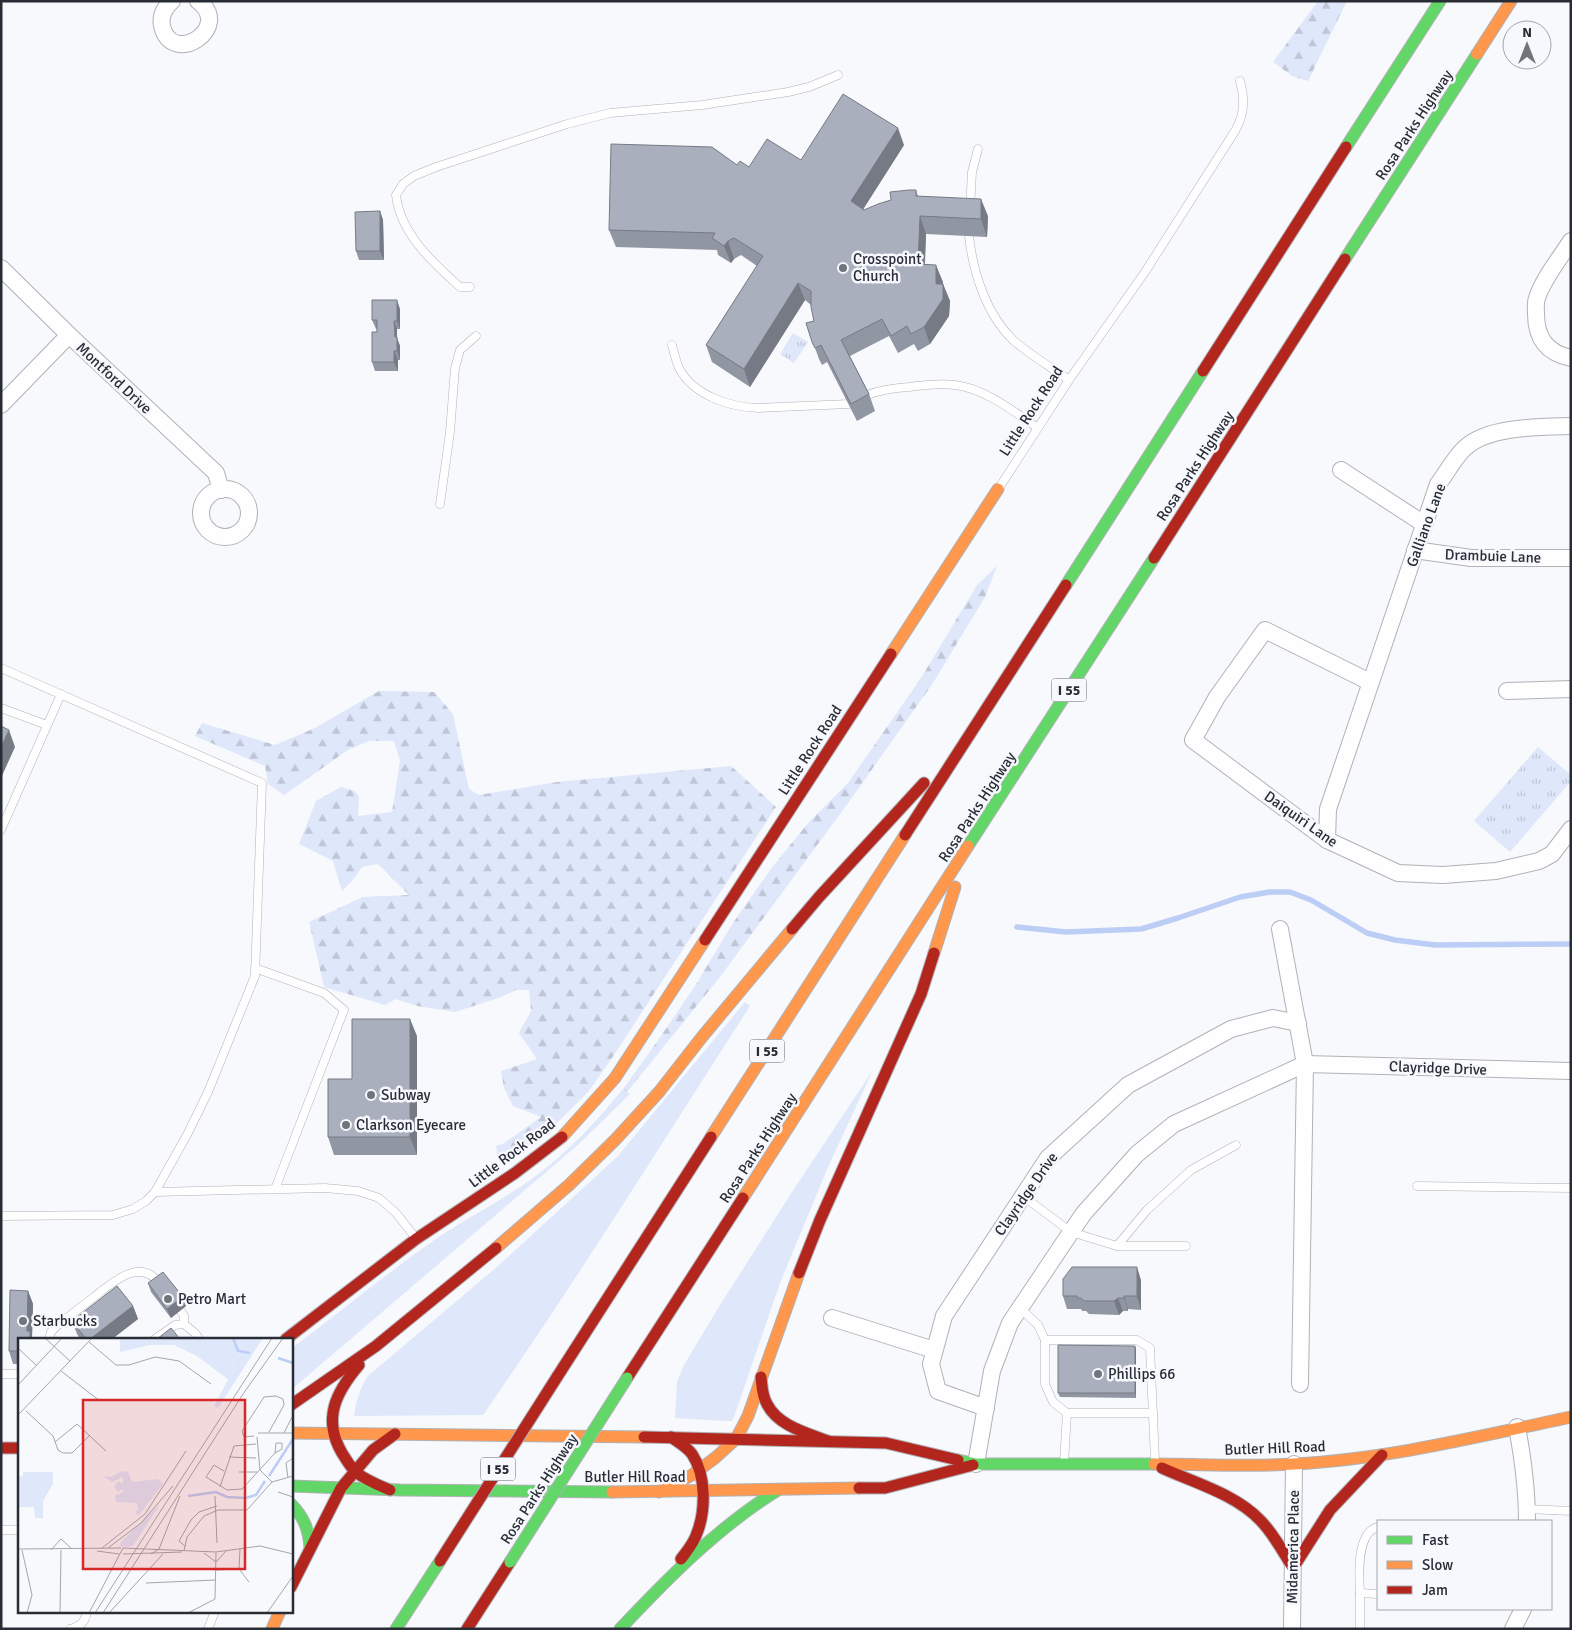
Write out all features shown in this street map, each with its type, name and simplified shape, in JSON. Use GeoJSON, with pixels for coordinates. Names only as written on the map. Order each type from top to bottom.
{"type":"FeatureCollection","features":[{"type":"Feature","properties":{"kind":"main road","name":"I 55"},"geometry":{"type":"LineString","coordinates":[[396,1629],[1440,1]]}},
{"type":"Feature","properties":{"kind":"main road","name":"Rosa Parks Highway"},"geometry":{"type":"LineString","coordinates":[[466,1629],[1511,1]]}},
{"type":"Feature","properties":{"kind":"main road","name":"Little Rock Road"},"geometry":{"type":"LineString","coordinates":[[287,1338],[416,1239],[515,1173],[563,1136],[615,1078],[998,489]]}},
{"type":"Feature","properties":{"kind":"main road"},"geometry":{"type":"LineString","coordinates":[[292,1404],[376,1346],[521,1228],[615,1140],[659,1092],[702,1037],[819,897],[977,724]]}},
{"type":"Feature","properties":{"kind":"main road"},"geometry":{"type":"LineString","coordinates":[[659,1492],[715,1458],[736,1439],[748,1416],[794,1285],[820,1220],[921,994],[965,853]]}},
{"type":"Feature","properties":{"kind":"main road"},"geometry":{"type":"LineString","coordinates":[[376,1346],[352,1372],[340,1390],[334,1407],[333,1434],[339,1449],[354,1471],[390,1490]]}},
{"type":"Feature","properties":{"kind":"main road"},"geometry":{"type":"LineString","coordinates":[[761,1378],[768,1408],[780,1419],[828,1442]]}},
{"type":"Feature","properties":{"kind":"main road","name":"Butler Hill Road"},"geometry":{"type":"LineString","coordinates":[[292,1433],[671,1437],[886,1443],[976,1464],[1294,1464],[1382,1455],[1571,1417]]}},
{"type":"Feature","properties":{"kind":"main road"},"geometry":{"type":"LineString","coordinates":[[292,1585],[341,1488],[373,1450],[395,1434]]}},
{"type":"Feature","properties":{"kind":"main road"},"geometry":{"type":"LineString","coordinates":[[669,1577],[699,1529],[702,1492],[698,1470],[691,1454],[671,1437]]}},
{"type":"Feature","properties":{"kind":"main road"},"geometry":{"type":"LineString","coordinates":[[1,1448],[18,1448]]}},
{"type":"Feature","properties":{"kind":"main road"},"geometry":{"type":"LineString","coordinates":[[1155,1465],[1241,1504],[1267,1528],[1293,1568],[1330,1510],[1382,1455]]}},
{"type":"Feature","properties":{"kind":"main road","name":"Butler Hill Road"},"geometry":{"type":"LineString","coordinates":[[292,1486],[390,1490],[659,1492],[885,1488],[976,1464]]}},
{"type":"Feature","properties":{"kind":"main road"},"geometry":{"type":"LineString","coordinates":[[620,1629],[669,1577],[752,1506],[778,1490]]}},
{"type":"Feature","properties":{"kind":"main road"},"geometry":{"type":"LineString","coordinates":[[292,1505],[303,1516],[309,1530],[310,1548]]}},
{"type":"Feature","properties":{"kind":"main road"},"geometry":{"type":"LineString","coordinates":[[272,1629],[280,1612]]}},
{"type":"Feature","properties":{"kind":"street"},"geometry":{"type":"LineString","coordinates":[[165,3],[161,22],[167,36],[179,43],[194,42],[205,32],[208,25],[208,17],[205,9],[198,1]]}},
{"type":"Feature","properties":{"kind":"street"},"geometry":{"type":"LineString","coordinates":[[1571,241],[1536,300],[1536,322],[1540,338],[1558,355],[1571,358]]}},
{"type":"Feature","properties":{"kind":"street","name":"Montford Drive"},"geometry":{"type":"LineString","coordinates":[[1,268],[69,335],[216,473],[221,490]]}},
{"type":"Feature","properties":{"kind":"street"},"geometry":{"type":"LineString","coordinates":[[1,405],[69,335]]}},
{"type":"Feature","properties":{"kind":"street","name":"Galliano Lane"},"geometry":{"type":"LineString","coordinates":[[1327,840],[1328,809],[1438,484],[1466,447],[1484,436],[1512,430],[1571,426]]}},
{"type":"Feature","properties":{"kind":"street"},"geometry":{"type":"LineString","coordinates":[[1341,470],[1424,524]]}},
{"type":"Feature","properties":{"kind":"street","name":"Drambuie Lane"},"geometry":{"type":"LineString","coordinates":[[1415,550],[1471,558],[1571,558]]}},
{"type":"Feature","properties":{"kind":"street","name":"Daiquiri Lane"},"geometry":{"type":"LineString","coordinates":[[1370,682],[1265,630],[1217,697],[1193,740],[1327,840],[1398,873],[1443,875],[1496,871],[1539,861],[1552,854],[1571,829]]}},
{"type":"Feature","properties":{"kind":"street"},"geometry":{"type":"LineString","coordinates":[[1507,692],[1571,690]]}},
{"type":"Feature","properties":{"kind":"street"},"geometry":{"type":"LineString","coordinates":[[1280,929],[1306,1064],[1300,1384]]}},
{"type":"Feature","properties":{"kind":"street","name":"Clayridge Drive"},"geometry":{"type":"LineString","coordinates":[[986,1408],[938,1391],[930,1364],[944,1316],[1048,1158],[1128,1085],[1231,1029],[1273,1018],[1298,1022]]}},
{"type":"Feature","properties":{"kind":"street","name":"Clayridge Drive"},"geometry":{"type":"LineString","coordinates":[[976,1464],[992,1371],[1010,1324],[1084,1213],[1137,1154],[1174,1124],[1306,1064],[1571,1071]]}},
{"type":"Feature","properties":{"kind":"street"},"geometry":{"type":"LineString","coordinates":[[832,1318],[934,1350]]}},
{"type":"Feature","properties":{"kind":"street"},"geometry":{"type":"LineString","coordinates":[[1517,1427],[1524,1462],[1527,1515]]}},
{"type":"Feature","properties":{"kind":"street","name":"Midamerica Place"},"geometry":{"type":"LineString","coordinates":[[1292,1629],[1294,1464]]}},
{"type":"Feature","properties":{"kind":"street"},"geometry":{"type":"LineString","coordinates":[[1513,1629],[1524,1610]]}},
{"type":"Feature","properties":{"kind":"lane"},"geometry":{"type":"LineString","coordinates":[[470,287],[460,287],[432,261],[400,217],[396,195],[403,184],[414,176],[436,166],[589,118],[620,112],[702,105],[788,92],[809,87],[838,75]]}},
{"type":"Feature","properties":{"kind":"lane","name":"Little Rock Road"},"geometry":{"type":"LineString","coordinates":[[998,489],[1069,380],[1144,272],[1239,123],[1243,102],[1240,81]]}},
{"type":"Feature","properties":{"kind":"lane"},"geometry":{"type":"LineString","coordinates":[[969,215],[972,172],[978,149]]}},
{"type":"Feature","properties":{"kind":"lane"},"geometry":{"type":"LineString","coordinates":[[969,236],[981,285],[988,304],[998,322],[1020,345],[1069,380]]}},
{"type":"Feature","properties":{"kind":"lane"},"geometry":{"type":"LineString","coordinates":[[440,504],[450,432],[455,368],[460,350],[476,336]]}},
{"type":"Feature","properties":{"kind":"lane"},"geometry":{"type":"LineString","coordinates":[[672,345],[679,367],[693,386],[728,403],[758,408],[849,404]]}},
{"type":"Feature","properties":{"kind":"lane"},"geometry":{"type":"LineString","coordinates":[[867,395],[888,389],[928,385],[946,384],[964,387],[991,398],[1038,428]]}},
{"type":"Feature","properties":{"kind":"lane"},"geometry":{"type":"LineString","coordinates":[[1,668],[262,783],[254,976],[208,1092],[156,1192],[133,1209],[113,1215],[1,1216]]}},
{"type":"Feature","properties":{"kind":"lane"},"geometry":{"type":"LineString","coordinates":[[1,830],[61,694]]}},
{"type":"Feature","properties":{"kind":"lane"},"geometry":{"type":"LineString","coordinates":[[1,708],[47,725]]}},
{"type":"Feature","properties":{"kind":"lane"},"geometry":{"type":"LineString","coordinates":[[255,968],[324,993],[344,1010],[275,1189]]}},
{"type":"Feature","properties":{"kind":"lane"},"geometry":{"type":"LineString","coordinates":[[1117,1246],[1147,1210],[1191,1170],[1236,1145]]}},
{"type":"Feature","properties":{"kind":"lane"},"geometry":{"type":"LineString","coordinates":[[1417,1186],[1571,1188]]}},
{"type":"Feature","properties":{"kind":"lane"},"geometry":{"type":"LineString","coordinates":[[156,1192],[326,1188],[358,1191],[379,1198],[396,1213],[416,1239]]}},
{"type":"Feature","properties":{"kind":"lane"},"geometry":{"type":"LineString","coordinates":[[1023,1196],[1071,1232],[1117,1246],[1186,1246]]}},
{"type":"Feature","properties":{"kind":"lane"},"geometry":{"type":"LineString","coordinates":[[49,1338],[51,1332],[59,1324],[116,1280],[128,1273],[146,1272],[156,1277],[161,1284]]}},
{"type":"Feature","properties":{"kind":"lane"},"geometry":{"type":"LineString","coordinates":[[1020,1308],[1038,1325],[1045,1340],[1045,1384],[1053,1402],[1067,1413],[1153,1413]]}},
{"type":"Feature","properties":{"kind":"lane"},"geometry":{"type":"LineString","coordinates":[[180,1310],[184,1316],[184,1324]]}},
{"type":"Feature","properties":{"kind":"lane"},"geometry":{"type":"LineString","coordinates":[[156,1338],[175,1325],[184,1324],[198,1338]]}},
{"type":"Feature","properties":{"kind":"lane"},"geometry":{"type":"LineString","coordinates":[[1045,1340],[1137,1340],[1150,1348],[1155,1465]]}},
{"type":"Feature","properties":{"kind":"lane"},"geometry":{"type":"LineString","coordinates":[[1,1374],[18,1374]]}},
{"type":"Feature","properties":{"kind":"lane"},"geometry":{"type":"LineString","coordinates":[[1064,1465],[1067,1413]]}},
{"type":"Feature","properties":{"kind":"lane"},"geometry":{"type":"LineString","coordinates":[[1527,1515],[1571,1511]]}},
{"type":"Feature","properties":{"kind":"lane"},"geometry":{"type":"LineString","coordinates":[[1360,1629],[1359,1572],[1361,1552],[1366,1536],[1377,1527]]}},
{"type":"Feature","properties":{"kind":"lane"},"geometry":{"type":"LineString","coordinates":[[1,1530],[18,1530]]}},
{"type":"Feature","properties":{"kind":"lane"},"geometry":{"type":"LineString","coordinates":[[1360,1593],[1377,1594]]}},
{"type":"Feature","properties":{"kind":"lane"},"geometry":{"type":"LineString","coordinates":[[70,1629],[82,1624],[86,1617],[86,1612]]}},
{"type":"Feature","properties":{"kind":"lane"},"geometry":{"type":"LineString","coordinates":[[208,1629],[215,1612]]}},
{"type":"Feature","properties":{"kind":"green space"},"geometry":{"type":"Polygon","coordinates":[[[1318,1],[1347,1],[1308,81],[1292,76],[1273,62],[1318,1]]]}},
{"type":"Feature","properties":{"kind":"green space"},"geometry":{"type":"Polygon","coordinates":[[[793,333],[808,342],[794,363],[780,354],[793,333]]]}},
{"type":"Feature","properties":{"kind":"green space"},"geometry":{"type":"Polygon","coordinates":[[[997,566],[985,597],[933,683],[851,799],[720,977],[627,1092],[623,1089],[695,986],[733,923],[773,866],[809,822],[848,783],[921,678],[977,585],[997,566]]]}},
{"type":"Feature","properties":{"kind":"green space"},"geometry":{"type":"Polygon","coordinates":[[[379,691],[434,692],[453,714],[469,789],[479,795],[557,782],[731,766],[776,807],[588,1092],[557,1123],[505,1164],[498,1158],[496,1146],[503,1144],[541,1117],[513,1106],[504,1088],[501,1071],[537,1059],[519,1033],[531,1011],[529,990],[516,990],[455,1012],[417,1006],[396,999],[385,1005],[324,987],[309,922],[363,897],[409,895],[378,864],[362,867],[342,891],[333,861],[299,844],[316,801],[341,787],[355,791],[359,797],[358,816],[392,812],[400,761],[394,741],[369,741],[348,750],[284,795],[268,784],[265,766],[195,736],[202,723],[275,745],[315,728],[379,691]]]}},
{"type":"Feature","properties":{"kind":"green space"},"geometry":{"type":"Polygon","coordinates":[[[1538,747],[1571,775],[1571,781],[1510,852],[1474,821],[1538,747]]]}},
{"type":"Feature","properties":{"kind":"green space"},"geometry":{"type":"Polygon","coordinates":[[[745,1002],[750,1006],[585,1263],[483,1415],[354,1416],[359,1395],[368,1376],[498,1266],[618,1156],[745,1002]]]}},
{"type":"Feature","properties":{"kind":"green space"},"geometry":{"type":"Polygon","coordinates":[[[873,1070],[828,1167],[780,1283],[732,1421],[675,1418],[677,1382],[684,1365],[794,1189],[873,1070]]]}},
{"type":"Feature","properties":{"kind":"green space"},"geometry":{"type":"Polygon","coordinates":[[[623,1089],[630,1094],[580,1143],[292,1389],[292,1348],[437,1238],[513,1192],[537,1175],[583,1135],[623,1089]]]}},
{"type":"Feature","properties":{"kind":"building","name":"Crosspoint Church"},"geometry":{"type":"Polygon","coordinates":[[[843,94],[898,128],[851,201],[864,210],[891,200],[890,192],[909,190],[916,190],[916,196],[981,199],[981,219],[920,216],[918,264],[936,265],[936,284],[943,284],[943,299],[924,327],[911,334],[907,326],[891,336],[882,319],[841,340],[869,394],[851,404],[821,345],[815,348],[812,342],[806,323],[814,321],[811,307],[811,291],[798,283],[744,369],[706,345],[763,256],[734,238],[724,246],[712,238],[715,233],[609,230],[611,144],[712,147],[737,165],[740,161],[749,167],[767,139],[801,160],[843,94]]]}},
{"type":"Feature","properties":{"kind":"building"},"geometry":{"type":"Polygon","coordinates":[[[380,211],[380,251],[356,251],[355,212],[380,211]]]}},
{"type":"Feature","properties":{"kind":"building"},"geometry":{"type":"Polygon","coordinates":[[[372,300],[397,300],[397,321],[394,321],[397,351],[394,351],[394,362],[372,362],[372,332],[377,332],[377,320],[372,320],[372,300]]]}},
{"type":"Feature","properties":{"kind":"building"},"geometry":{"type":"Polygon","coordinates":[[[1,726],[9,730],[1,747],[1,726]]]}},
{"type":"Feature","properties":{"kind":"building"},"geometry":{"type":"Polygon","coordinates":[[[352,1019],[410,1019],[410,1137],[328,1137],[328,1079],[352,1079],[352,1019]]]}},
{"type":"Feature","properties":{"kind":"building"},"geometry":{"type":"Polygon","coordinates":[[[1072,1267],[1137,1267],[1137,1296],[1124,1296],[1124,1298],[1118,1298],[1114,1301],[1084,1301],[1081,1298],[1077,1298],[1077,1296],[1063,1296],[1063,1279],[1072,1267]]]}},
{"type":"Feature","properties":{"kind":"building","name":"Petro Mart"},"geometry":{"type":"Polygon","coordinates":[[[163,1272],[183,1297],[167,1309],[148,1283],[163,1272]]]}},
{"type":"Feature","properties":{"kind":"building"},"geometry":{"type":"Polygon","coordinates":[[[117,1286],[133,1306],[91,1338],[85,1338],[72,1321],[117,1286]]]}},
{"type":"Feature","properties":{"kind":"building"},"geometry":{"type":"Polygon","coordinates":[[[10,1290],[28,1291],[27,1331],[30,1331],[30,1338],[18,1338],[18,1351],[9,1351],[10,1290]]]}},
{"type":"Feature","properties":{"kind":"building"},"geometry":{"type":"Polygon","coordinates":[[[171,1328],[179,1338],[158,1338],[171,1328]]]}},
{"type":"Feature","properties":{"kind":"building","name":"Phillips 66"},"geometry":{"type":"Polygon","coordinates":[[[1058,1345],[1135,1346],[1135,1393],[1058,1393],[1058,1345]]]}},
{"type":"Feature","properties":{"kind":"waterway"},"geometry":{"type":"LineString","coordinates":[[1017,927],[1066,932],[1141,929],[1240,897],[1270,892],[1290,892],[1311,900],[1367,933],[1395,940],[1435,945],[1571,944]]}},
{"type":"Feature","properties":{"kind":"traffic: fast"},"geometry":{"type":"LineString","coordinates":[[1346,147],[1440,1]]}},
{"type":"Feature","properties":{"kind":"traffic: fast"},"geometry":{"type":"LineString","coordinates":[[1345,259],[1477,54]]}},
{"type":"Feature","properties":{"kind":"traffic: fast"},"geometry":{"type":"LineString","coordinates":[[1066,585],[1203,371]]}},
{"type":"Feature","properties":{"kind":"traffic: fast"},"geometry":{"type":"LineString","coordinates":[[968,846],[1154,558]]}},
{"type":"Feature","properties":{"kind":"traffic: fast"},"geometry":{"type":"LineString","coordinates":[[510,1562],[627,1378]]}},
{"type":"Feature","properties":{"kind":"traffic: fast"},"geometry":{"type":"LineString","coordinates":[[958,1460],[976,1464],[1154,1464]]}},
{"type":"Feature","properties":{"kind":"traffic: fast"},"geometry":{"type":"LineString","coordinates":[[292,1486],[400,1490],[612,1492]]}},
{"type":"Feature","properties":{"kind":"traffic: fast"},"geometry":{"type":"LineString","coordinates":[[620,1629],[694,1554],[735,1520],[778,1490]]}},
{"type":"Feature","properties":{"kind":"traffic: fast"},"geometry":{"type":"LineString","coordinates":[[292,1505],[305,1524],[310,1548]]}},
{"type":"Feature","properties":{"kind":"traffic: fast"},"geometry":{"type":"LineString","coordinates":[[396,1629],[440,1561]]}},
{"type":"Feature","properties":{"kind":"traffic: slow"},"geometry":{"type":"LineString","coordinates":[[1477,54],[1511,1]]}},
{"type":"Feature","properties":{"kind":"traffic: slow"},"geometry":{"type":"LineString","coordinates":[[891,654],[998,489]]}},
{"type":"Feature","properties":{"kind":"traffic: slow"},"geometry":{"type":"LineString","coordinates":[[711,1137],[905,835]]}},
{"type":"Feature","properties":{"kind":"traffic: slow"},"geometry":{"type":"LineString","coordinates":[[743,1198],[968,846]]}},
{"type":"Feature","properties":{"kind":"traffic: slow"},"geometry":{"type":"LineString","coordinates":[[934,953],[955,887]]}},
{"type":"Feature","properties":{"kind":"traffic: slow"},"geometry":{"type":"LineString","coordinates":[[496,1248],[569,1185],[615,1140],[659,1092],[792,929]]}},
{"type":"Feature","properties":{"kind":"traffic: slow"},"geometry":{"type":"LineString","coordinates":[[562,1137],[615,1078],[705,940]]}},
{"type":"Feature","properties":{"kind":"traffic: slow"},"geometry":{"type":"LineString","coordinates":[[659,1492],[692,1475],[736,1439],[748,1416],[799,1273]]}},
{"type":"Feature","properties":{"kind":"traffic: slow"},"geometry":{"type":"LineString","coordinates":[[1154,1464],[1260,1465],[1329,1461],[1434,1446],[1571,1417]]}},
{"type":"Feature","properties":{"kind":"traffic: slow"},"geometry":{"type":"LineString","coordinates":[[292,1433],[644,1437]]}},
{"type":"Feature","properties":{"kind":"traffic: slow"},"geometry":{"type":"LineString","coordinates":[[612,1492],[859,1488]]}},
{"type":"Feature","properties":{"kind":"traffic: slow"},"geometry":{"type":"LineString","coordinates":[[272,1629],[280,1612]]}},
{"type":"Feature","properties":{"kind":"traffic: jam"},"geometry":{"type":"LineString","coordinates":[[1203,371],[1346,147]]}},
{"type":"Feature","properties":{"kind":"traffic: jam"},"geometry":{"type":"LineString","coordinates":[[1154,558],[1345,259]]}},
{"type":"Feature","properties":{"kind":"traffic: jam"},"geometry":{"type":"LineString","coordinates":[[905,835],[1066,585]]}},
{"type":"Feature","properties":{"kind":"traffic: jam"},"geometry":{"type":"LineString","coordinates":[[705,940],[891,654]]}},
{"type":"Feature","properties":{"kind":"traffic: jam"},"geometry":{"type":"LineString","coordinates":[[792,929],[924,783]]}},
{"type":"Feature","properties":{"kind":"traffic: jam"},"geometry":{"type":"LineString","coordinates":[[799,1273],[820,1220],[921,994],[934,953]]}},
{"type":"Feature","properties":{"kind":"traffic: jam"},"geometry":{"type":"LineString","coordinates":[[287,1338],[416,1239],[515,1173],[562,1137]]}},
{"type":"Feature","properties":{"kind":"traffic: jam"},"geometry":{"type":"LineString","coordinates":[[557,1377],[711,1137]]}},
{"type":"Feature","properties":{"kind":"traffic: jam"},"geometry":{"type":"LineString","coordinates":[[627,1378],[743,1198]]}},
{"type":"Feature","properties":{"kind":"traffic: jam"},"geometry":{"type":"LineString","coordinates":[[292,1404],[376,1346],[496,1248]]}},
{"type":"Feature","properties":{"kind":"traffic: jam"},"geometry":{"type":"LineString","coordinates":[[359,1365],[338,1396],[334,1406],[333,1429],[342,1453],[354,1470],[368,1480],[390,1490]]}},
{"type":"Feature","properties":{"kind":"traffic: jam"},"geometry":{"type":"LineString","coordinates":[[440,1561],[557,1377]]}},
{"type":"Feature","properties":{"kind":"traffic: jam"},"geometry":{"type":"LineString","coordinates":[[761,1377],[765,1401],[778,1418],[802,1432],[828,1441]]}},
{"type":"Feature","properties":{"kind":"traffic: jam"},"geometry":{"type":"LineString","coordinates":[[292,1585],[341,1488],[373,1450],[395,1434]]}},
{"type":"Feature","properties":{"kind":"traffic: jam"},"geometry":{"type":"LineString","coordinates":[[644,1437],[886,1443],[958,1460]]}},
{"type":"Feature","properties":{"kind":"traffic: jam"},"geometry":{"type":"LineString","coordinates":[[671,1437],[685,1447],[697,1462],[703,1493],[700,1524],[692,1544],[681,1559]]}},
{"type":"Feature","properties":{"kind":"traffic: jam"},"geometry":{"type":"LineString","coordinates":[[1,1448],[18,1448]]}},
{"type":"Feature","properties":{"kind":"traffic: jam"},"geometry":{"type":"LineString","coordinates":[[1162,1468],[1227,1496],[1250,1511],[1270,1531],[1293,1568],[1330,1510],[1382,1455]]}},
{"type":"Feature","properties":{"kind":"traffic: jam"},"geometry":{"type":"LineString","coordinates":[[859,1488],[885,1488],[973,1465]]}},
{"type":"Feature","properties":{"kind":"traffic: jam"},"geometry":{"type":"LineString","coordinates":[[467,1629],[510,1562]]}},
{"type":"Feature","properties":{"kind":"place","name":"Crosspoint Church"},"geometry":{"type":"Point","coordinates":[843,268]}},
{"type":"Feature","properties":{"kind":"place","name":"Subway"},"geometry":{"type":"Point","coordinates":[371,1095]}},
{"type":"Feature","properties":{"kind":"place","name":"Clarkson Eyecare"},"geometry":{"type":"Point","coordinates":[346,1125]}},
{"type":"Feature","properties":{"kind":"place","name":"Petro Mart"},"geometry":{"type":"Point","coordinates":[168,1299]}},
{"type":"Feature","properties":{"kind":"place","name":"Starbucks"},"geometry":{"type":"Point","coordinates":[23,1321]}},
{"type":"Feature","properties":{"kind":"place","name":"Phillips 66"},"geometry":{"type":"Point","coordinates":[1098,1374]}}]}
